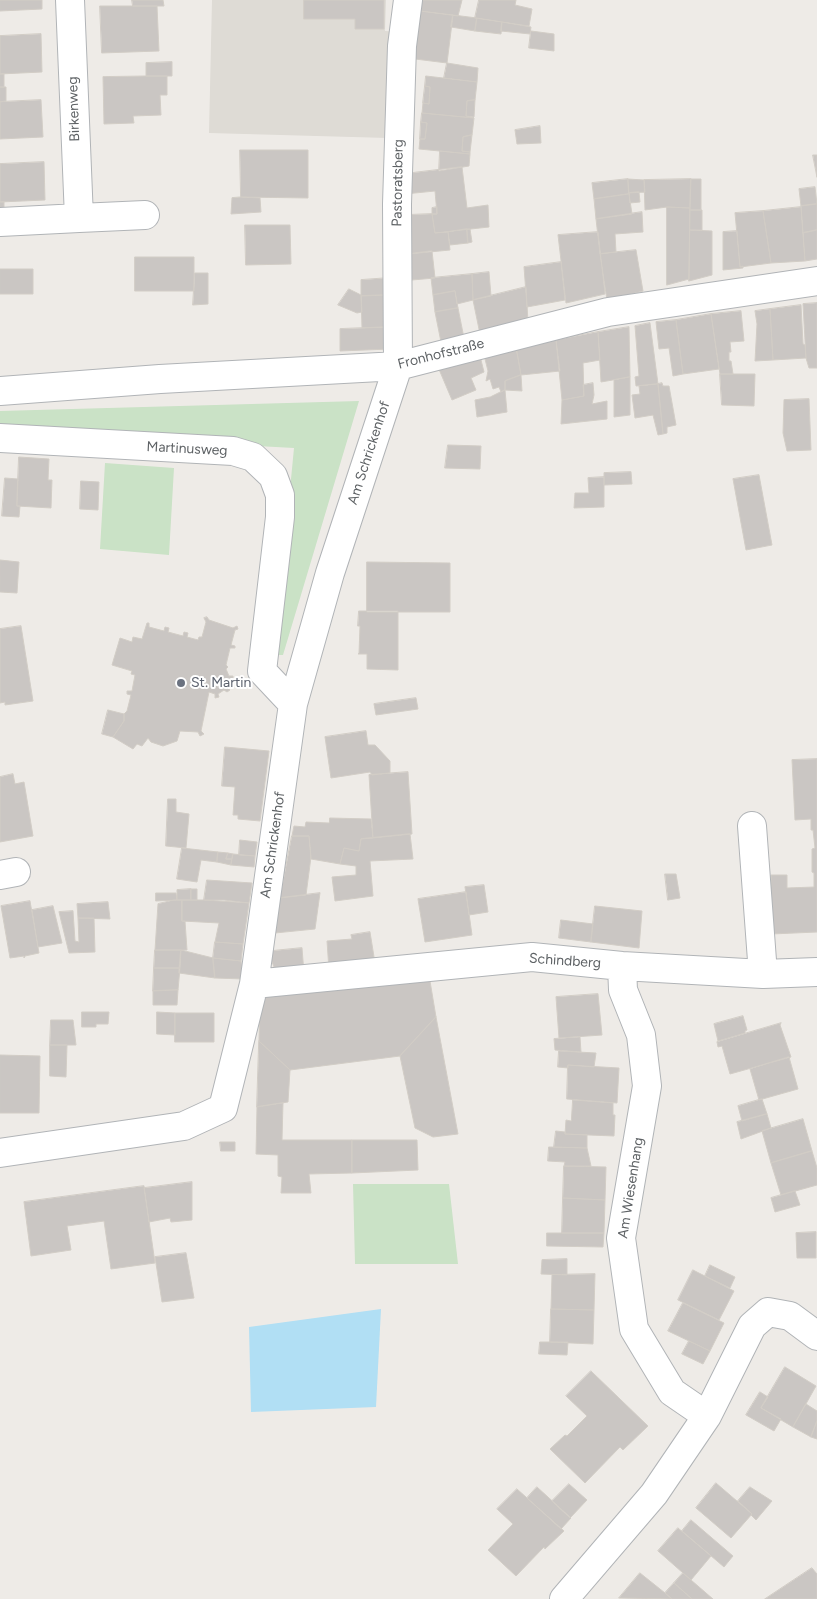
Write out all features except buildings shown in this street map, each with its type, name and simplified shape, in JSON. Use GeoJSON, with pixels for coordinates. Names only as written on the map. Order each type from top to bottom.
{"type":"FeatureCollection","features":[{"type":"Feature","properties":{"kind":"street","name":"Birkenweg"},"geometry":{"type":"LineString","coordinates":[[70,0],[79,218]]}},
{"type":"Feature","properties":{"kind":"street","name":"Pastoratsberg"},"geometry":{"type":"LineString","coordinates":[[398,366],[397,204],[402,46],[408,0]]}},
{"type":"Feature","properties":{"kind":"street"},"geometry":{"type":"LineString","coordinates":[[0,222],[145,215]]}},
{"type":"Feature","properties":{"kind":"street","name":"Fronhofstraße"},"geometry":{"type":"LineString","coordinates":[[0,390],[170,378],[398,366],[608,312],[817,282]]}},
{"type":"Feature","properties":{"kind":"street","name":"Am Schrickenhof"},"geometry":{"type":"LineString","coordinates":[[0,1153],[184,1126],[223,1108],[254,984],[293,704],[330,573],[398,366]]}},
{"type":"Feature","properties":{"kind":"street","name":"Martinusweg"},"geometry":{"type":"LineString","coordinates":[[0,438],[233,451],[253,457],[273,476],[280,495],[280,516],[262,671],[293,704]]}},
{"type":"Feature","properties":{"kind":"street"},"geometry":{"type":"LineString","coordinates":[[752,826],[763,974]]}},
{"type":"Feature","properties":{"kind":"street","name":"Schindberg"},"geometry":{"type":"LineString","coordinates":[[254,984],[532,957],[622,966],[763,974],[817,972]]}},
{"type":"Feature","properties":{"kind":"street","name":"Am Wiesenhang"},"geometry":{"type":"LineString","coordinates":[[622,966],[623,990],[641,1035],[648,1086],[621,1238],[634,1329],[672,1392],[707,1416]]}},
{"type":"Feature","properties":{"kind":"street"},"geometry":{"type":"LineString","coordinates":[[564,1599],[654,1494],[707,1416],[752,1326],[768,1312],[790,1316],[817,1336]]}},
{"type":"Feature","properties":{"kind":"shaded area"},"geometry":{"type":"Polygon","coordinates":[[[212,0],[386,0],[385,31],[401,32],[388,138],[209,133],[212,0]]]}},
{"type":"Feature","properties":{"kind":"green space"},"geometry":{"type":"Polygon","coordinates":[[[359,401],[283,655],[274,655],[294,448],[0,432],[0,411],[359,401]]]}},
{"type":"Feature","properties":{"kind":"green space"},"geometry":{"type":"Polygon","coordinates":[[[105,463],[174,468],[169,555],[100,549],[105,463]]]}},
{"type":"Feature","properties":{"kind":"green space"},"geometry":{"type":"Polygon","coordinates":[[[353,1184],[449,1184],[458,1264],[355,1264],[353,1184]]]}},
{"type":"Feature","properties":{"kind":"water"},"geometry":{"type":"Polygon","coordinates":[[[381,1309],[376,1407],[251,1412],[249,1327],[381,1309]]]}},
{"type":"Feature","properties":{"kind":"place","name":"St. Martin"},"geometry":{"type":"Point","coordinates":[181,683]}}]}
